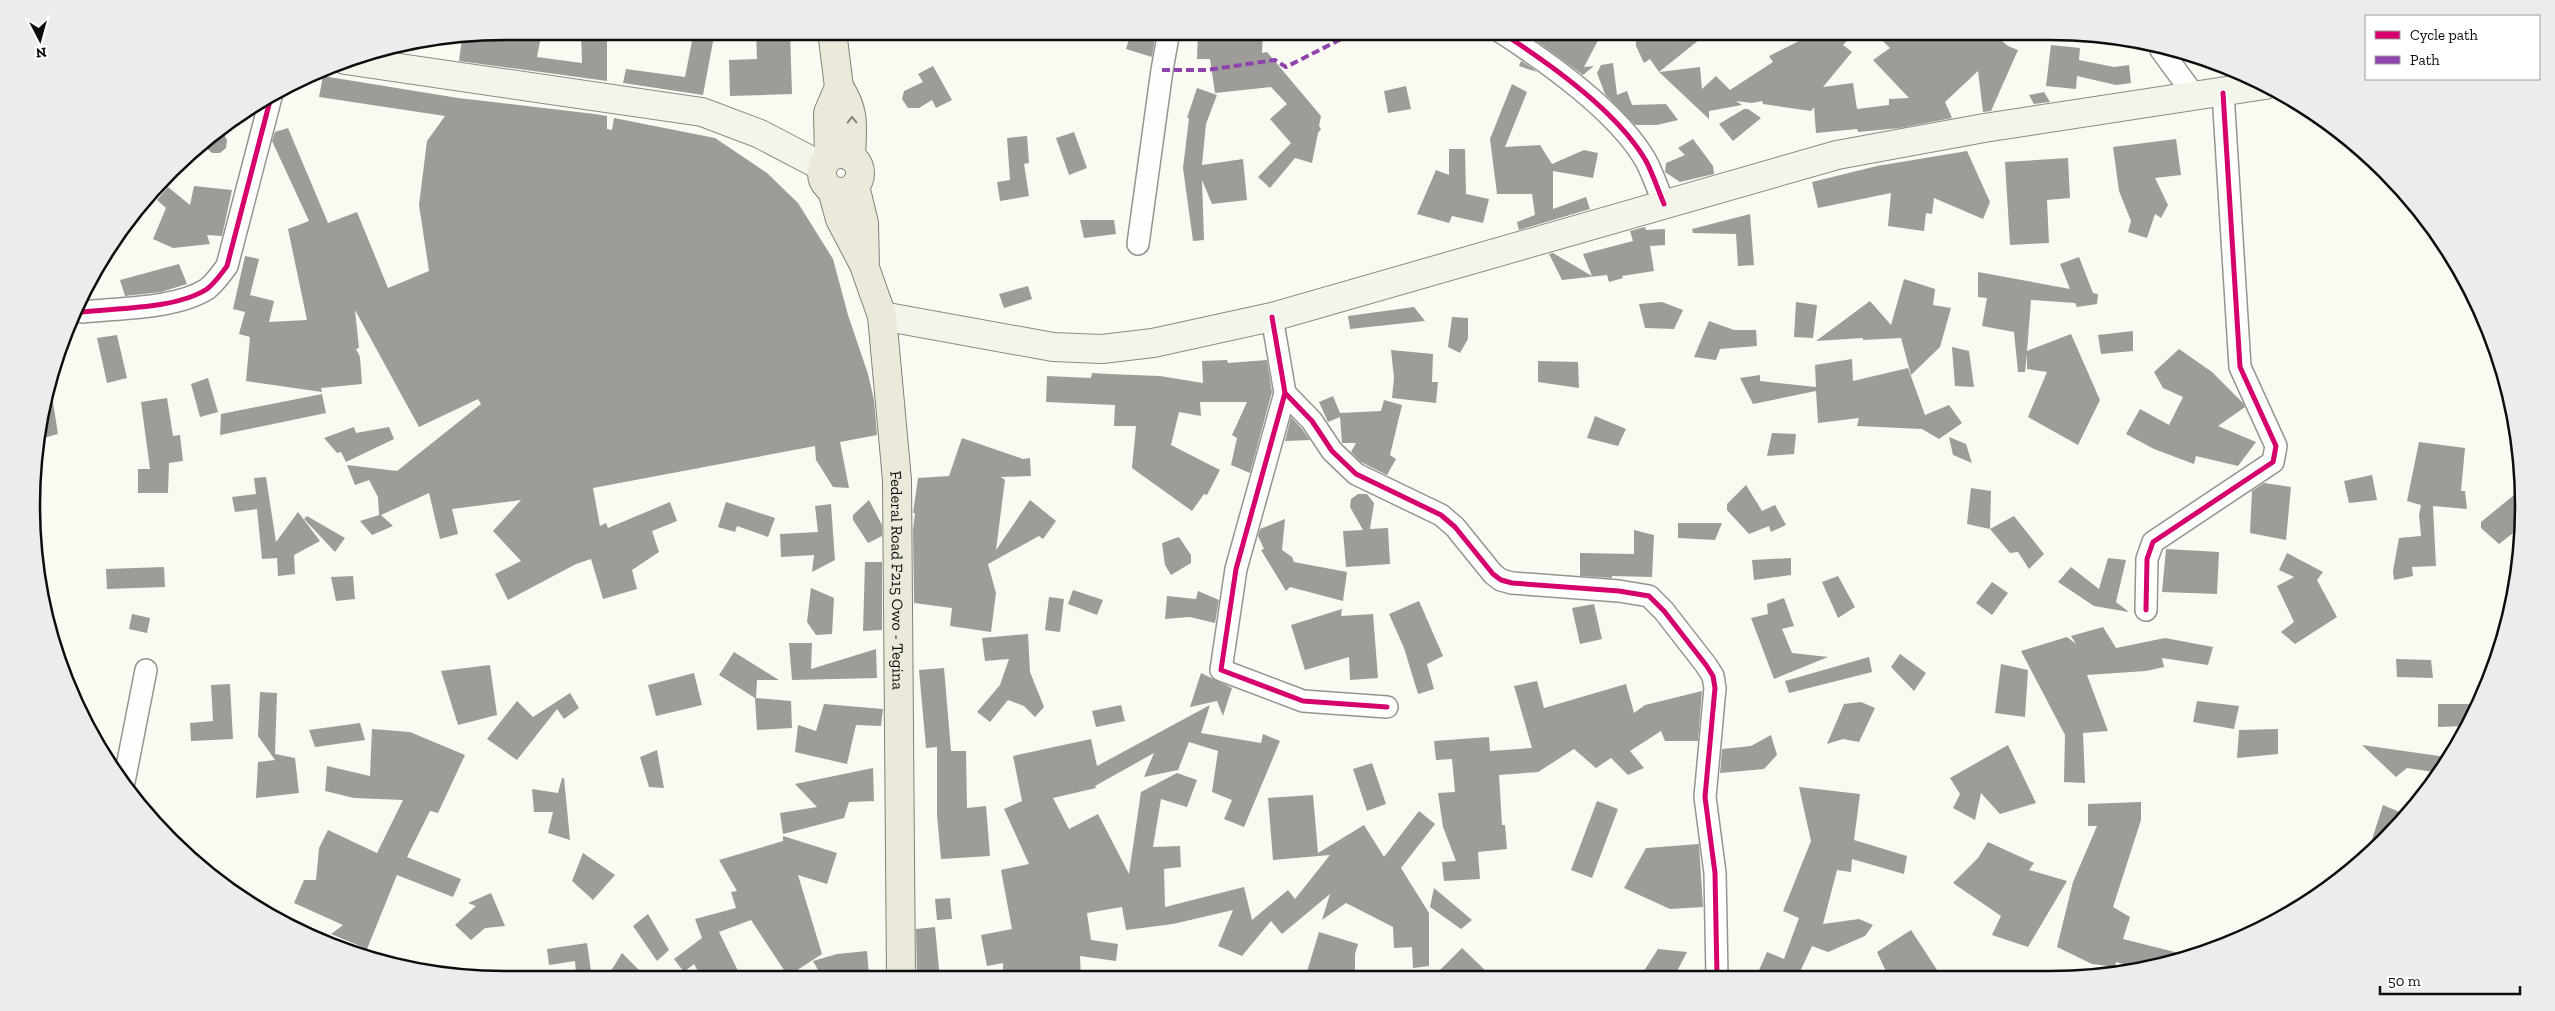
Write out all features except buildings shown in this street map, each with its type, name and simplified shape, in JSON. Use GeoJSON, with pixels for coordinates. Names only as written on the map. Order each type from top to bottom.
{"type":"FeatureCollection","features":[{"type":"Feature","properties":{"kind":"main road","name":"Federal Road F215 Owo - Tegina"},"geometry":{"type":"LineString","coordinates":[[833,40],[839,88],[848,100],[853,114],[838,171],[864,223],[865,268],[882,316],[897,480],[901,971]]}},
{"type":"Feature","properties":{"kind":"main road"},"geometry":{"type":"LineString","coordinates":[[363,63],[702,112],[760,134],[838,171]]}},
{"type":"Feature","properties":{"kind":"main road"},"geometry":{"type":"LineString","coordinates":[[882,316],[1053,347],[1102,349],[1153,343],[1272,317],[1837,155],[1984,128],[2253,87]]}},
{"type":"Feature","properties":{"kind":"street"},"geometry":{"type":"LineString","coordinates":[[1138,244],[1167,40]]}},
{"type":"Feature","properties":{"kind":"street"},"geometry":{"type":"LineString","coordinates":[[1513,40],[1545,61],[1621,128],[1645,161],[1664,204]]}},
{"type":"Feature","properties":{"kind":"street"},"geometry":{"type":"LineString","coordinates":[[2164,55],[2194,95]]}},
{"type":"Feature","properties":{"kind":"street"},"geometry":{"type":"LineString","coordinates":[[2146,610],[2147,559],[2153,542],[2273,462],[2276,446],[2240,367],[2223,93]]}},
{"type":"Feature","properties":{"kind":"street"},"geometry":{"type":"LineString","coordinates":[[82,312],[178,300],[208,288],[220,276],[227,266],[269,104]]}},
{"type":"Feature","properties":{"kind":"street"},"geometry":{"type":"LineString","coordinates":[[1272,317],[1285,393],[1236,569],[1221,670],[1303,701],[1387,707]]}},
{"type":"Feature","properties":{"kind":"street"},"geometry":{"type":"LineString","coordinates":[[1285,393],[1312,421],[1332,451],[1356,474],[1441,515],[1455,527],[1493,574],[1501,580],[1512,583],[1619,591],[1649,596],[1664,611],[1706,665],[1713,676],[1715,688],[1706,797],[1715,873],[1717,971]]}},
{"type":"Feature","properties":{"kind":"street"},"geometry":{"type":"LineString","coordinates":[[125,774],[146,670]]}},
{"type":"Feature","properties":{"kind":"marked path"},"geometry":{"type":"LineString","coordinates":[[1162,70],[1207,70],[1275,60],[1286,67],[1339,40]]}},
{"type":"Feature","properties":{"kind":"cycle path"},"geometry":{"type":"LineString","coordinates":[[1512,40],[1559,72],[1600,106],[1618,124],[1646,161],[1664,204]]}},
{"type":"Feature","properties":{"kind":"cycle path"},"geometry":{"type":"LineString","coordinates":[[2146,610],[2147,559],[2153,542],[2273,462],[2276,446],[2240,367],[2223,93]]}},
{"type":"Feature","properties":{"kind":"cycle path"},"geometry":{"type":"LineString","coordinates":[[82,312],[163,304],[194,296],[207,289],[215,281],[227,266],[269,104]]}},
{"type":"Feature","properties":{"kind":"cycle path"},"geometry":{"type":"LineString","coordinates":[[1272,317],[1285,393],[1312,421],[1332,451],[1356,474],[1441,515],[1455,527],[1493,574],[1501,580],[1512,583],[1619,591],[1649,596],[1664,611],[1706,665],[1713,676],[1715,688],[1705,797],[1715,873],[1717,971]]}},
{"type":"Feature","properties":{"kind":"cycle path"},"geometry":{"type":"LineString","coordinates":[[1285,393],[1236,569],[1221,670],[1303,701],[1387,707]]}}]}
